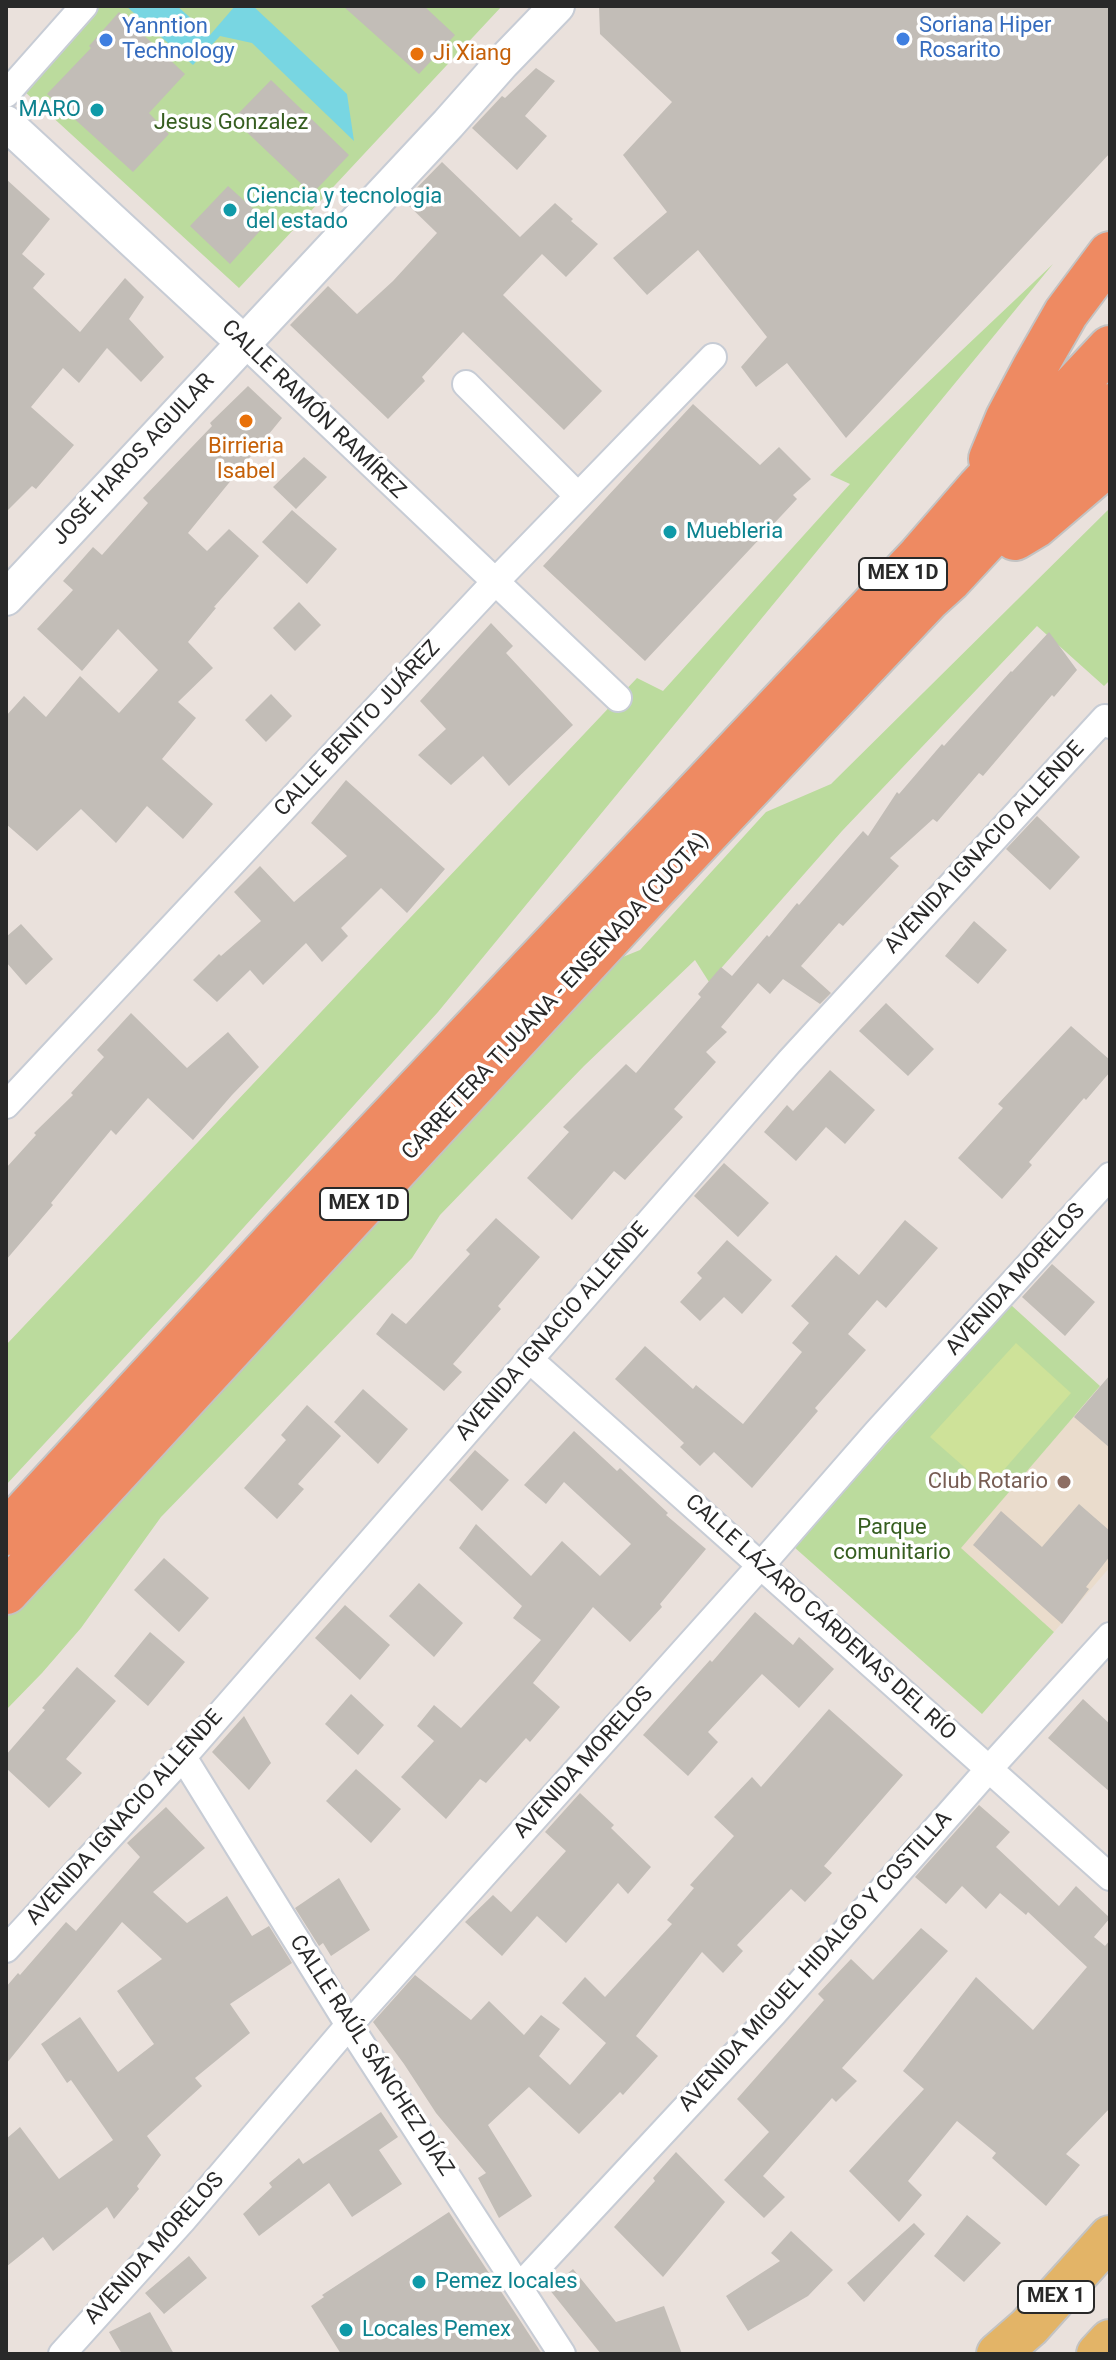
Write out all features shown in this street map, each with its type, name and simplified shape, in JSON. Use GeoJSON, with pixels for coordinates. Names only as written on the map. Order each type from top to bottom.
{"type":"FeatureCollection","features":[{"type":"Feature","properties":{"kind":"highway"},"geometry":{"type":"LineString","coordinates":[[979,488],[1008,418],[1066,313],[1110,254]]}},
{"type":"Feature","properties":{"kind":"highway"},"geometry":{"type":"LineString","coordinates":[[1066,313],[1110,273]]}},
{"type":"Feature","properties":{"kind":"highway","name":"CARRETERA TIJUANA - ENSENADA (CUOTA)"},"geometry":{"type":"LineString","coordinates":[[6,1533],[305,1208],[920,556],[1110,348]]}},
{"type":"Feature","properties":{"kind":"highway","name":"CARRETERA TIJUANA - ENSENADA (CUOTA)"},"geometry":{"type":"LineString","coordinates":[[6,1592],[652,891],[949,580],[1110,406]]}},
{"type":"Feature","properties":{"kind":"highway"},"geometry":{"type":"LineString","coordinates":[[949,580],[1035,526],[1110,462]]}},
{"type":"Feature","properties":{"kind":"main road","name":"MEX 1"},"geometry":{"type":"LineString","coordinates":[[998,2354],[1029,2327],[1110,2237]]}},
{"type":"Feature","properties":{"kind":"main road","name":"MEX 1"},"geometry":{"type":"LineString","coordinates":[[1098,2354],[1110,2341]]}},
{"type":"Feature","properties":{"kind":"street"},"geometry":{"type":"LineString","coordinates":[[6,94],[84,6]]}},
{"type":"Feature","properties":{"kind":"street","name":"JOSÉ HAROS AGUILAR"},"geometry":{"type":"LineString","coordinates":[[6,598],[557,6]]}},
{"type":"Feature","properties":{"kind":"street","name":"CALLE RAMÓN RAMÍREZ"},"geometry":{"type":"LineString","coordinates":[[6,123],[243,342],[618,698]]}},
{"type":"Feature","properties":{"kind":"street","name":"CALLE BENITO JUÁREZ"},"geometry":{"type":"LineString","coordinates":[[6,1105],[495,582],[713,357]]}},
{"type":"Feature","properties":{"kind":"street"},"geometry":{"type":"LineString","coordinates":[[466,384],[578,496]]}},
{"type":"Feature","properties":{"kind":"street","name":"AVENIDA IGNACIO ALLENDE"},"geometry":{"type":"LineString","coordinates":[[6,1949],[183,1757],[789,1062],[1107,721]]}},
{"type":"Feature","properties":{"kind":"street","name":"AVENIDA MORELOS"},"geometry":{"type":"LineString","coordinates":[[62,2354],[192,2209],[349,2025],[877,1432],[1110,1176]]}},
{"type":"Feature","properties":{"kind":"street","name":"CALLE LÁZARO CÁRDENAS DEL RÍO"},"geometry":{"type":"LineString","coordinates":[[529,1359],[1110,1877]]}},
{"type":"Feature","properties":{"kind":"street","name":"AVENIDA MIGUEL HIDALGO Y COSTILLA"},"geometry":{"type":"LineString","coordinates":[[520,2286],[773,2014],[1110,1636]]}},
{"type":"Feature","properties":{"kind":"street","name":"CALLE RAÚL SÁNCHEZ DÍAZ"},"geometry":{"type":"LineString","coordinates":[[183,1757],[349,2025],[562,2354]]}},
{"type":"Feature","properties":{"kind":"shaded area","name":"Club Rotario"},"geometry":{"type":"Polygon","coordinates":[[[1100,1386],[1110,1394],[1110,1567],[1054,1632],[960,1548],[1100,1386]]]}},
{"type":"Feature","properties":{"kind":"green space","name":"Jesus Gonzalez"},"geometry":{"type":"Polygon","coordinates":[[[100,6],[502,6],[239,288],[24,91],[100,6]]]}},
{"type":"Feature","properties":{"kind":"green space"},"geometry":{"type":"Polygon","coordinates":[[[1053,264],[438,1012],[6,1485],[6,1345],[637,678],[663,691],[850,484],[830,475],[1053,264]]]}},
{"type":"Feature","properties":{"kind":"green space"},"geometry":{"type":"Polygon","coordinates":[[[1110,508],[1110,680],[1104,686],[1037,626],[842,831],[709,982],[695,960],[584,1066],[440,1215],[412,1258],[161,1517],[81,1628],[6,1710],[6,1612],[416,1180],[608,963],[640,950],[766,812],[831,784],[1110,508]]]}},
{"type":"Feature","properties":{"kind":"green space","name":"Parque comunitario"},"geometry":{"type":"Polygon","coordinates":[[[1011,1305],[1100,1386],[961,1548],[1054,1632],[982,1714],[794,1547],[1011,1305]]]}},
{"type":"Feature","properties":{"kind":"green space"},"geometry":{"type":"Polygon","coordinates":[[[1016,1343],[1071,1393],[988,1488],[930,1437],[1016,1343]]]}},
{"type":"Feature","properties":{"kind":"water"},"geometry":{"type":"Polygon","coordinates":[[[126,6],[177,6],[210,35],[235,6],[253,6],[347,94],[354,141],[252,43],[220,36],[193,65],[126,6]]]}},
{"type":"Feature","properties":{"kind":"building","name":"Ji Xiang"},"geometry":{"type":"Polygon","coordinates":[[[343,6],[424,6],[455,35],[419,74],[343,6]]]}},
{"type":"Feature","properties":{"kind":"building"},"geometry":{"type":"Polygon","coordinates":[[[599,6],[1110,6],[1110,153],[846,438],[787,363],[756,387],[741,367],[767,337],[698,250],[647,295],[613,258],[667,212],[623,155],[672,102],[600,34],[599,6]]]}},
{"type":"Feature","properties":{"kind":"building"},"geometry":{"type":"Polygon","coordinates":[[[119,12],[185,74],[149,113],[169,134],[133,172],[47,94],[91,48],[89,46],[119,12]]]}},
{"type":"Feature","properties":{"kind":"building"},"geometry":{"type":"Polygon","coordinates":[[[536,68],[555,81],[525,116],[547,136],[517,170],[472,128],[502,96],[505,98],[536,68]]]}},
{"type":"Feature","properties":{"kind":"building"},"geometry":{"type":"Polygon","coordinates":[[[271,80],[349,155],[312,194],[233,119],[271,80]]]}},
{"type":"Feature","properties":{"kind":"building"},"geometry":{"type":"Polygon","coordinates":[[[442,162],[520,237],[555,203],[598,244],[566,277],[542,254],[503,295],[602,391],[564,430],[463,332],[422,377],[425,381],[388,419],[290,325],[328,286],[357,314],[393,281],[437,233],[404,201],[442,162]]]}},
{"type":"Feature","properties":{"kind":"building"},"geometry":{"type":"Polygon","coordinates":[[[6,179],[50,219],[22,254],[45,274],[33,288],[80,332],[125,278],[144,297],[129,319],[164,357],[141,382],[107,348],[79,383],[63,368],[31,407],[74,445],[36,489],[32,486],[6,512],[6,179]]]}},
{"type":"Feature","properties":{"kind":"building","name":"Ciencia y tecnologia del estado"},"geometry":{"type":"Polygon","coordinates":[[[228,186],[268,222],[230,264],[190,226],[228,186]]]}},
{"type":"Feature","properties":{"kind":"building"},"geometry":{"type":"Polygon","coordinates":[[[248,386],[282,418],[188,533],[207,551],[229,529],[259,556],[188,642],[213,668],[178,702],[196,718],[162,759],[213,804],[183,839],[147,806],[116,843],[81,809],[37,851],[6,824],[6,716],[24,696],[46,717],[80,676],[119,713],[158,670],[118,629],[82,671],[37,629],[73,590],[63,581],[93,547],[102,555],[148,503],[143,498],[212,426],[210,423],[248,386]]]}},
{"type":"Feature","properties":{"kind":"building","name":"Muebleria"},"geometry":{"type":"Polygon","coordinates":[[[693,404],[760,465],[779,447],[811,479],[793,495],[797,499],[645,661],[543,566],[693,404]]]}},
{"type":"Feature","properties":{"kind":"building"},"geometry":{"type":"Polygon","coordinates":[[[304,457],[327,477],[296,509],[273,487],[304,457]]]}},
{"type":"Feature","properties":{"kind":"building"},"geometry":{"type":"Polygon","coordinates":[[[292,510],[337,549],[307,584],[262,542],[292,510]]]}},
{"type":"Feature","properties":{"kind":"building"},"geometry":{"type":"Polygon","coordinates":[[[299,602],[321,625],[295,651],[273,628],[299,602]]]}},
{"type":"Feature","properties":{"kind":"building"},"geometry":{"type":"Polygon","coordinates":[[[491,623],[513,646],[506,653],[573,725],[509,786],[483,756],[451,785],[418,755],[446,729],[420,701],[491,623]]]}},
{"type":"Feature","properties":{"kind":"building"},"geometry":{"type":"Polygon","coordinates":[[[1049,632],[1077,670],[983,776],[979,773],[937,822],[933,819],[890,858],[899,866],[843,926],[839,923],[801,966],[831,993],[820,1004],[783,979],[770,994],[758,983],[721,1027],[727,1032],[706,1052],[716,1062],[674,1109],[683,1117],[625,1180],[614,1171],[572,1220],[527,1178],[569,1132],[563,1127],[626,1064],[636,1073],[701,997],[698,994],[721,967],[732,976],[863,831],[868,836],[897,792],[899,794],[942,744],[944,746],[1049,632]]]}},
{"type":"Feature","properties":{"kind":"building"},"geometry":{"type":"Polygon","coordinates":[[[271,694],[292,716],[266,742],[245,720],[271,694]]]}},
{"type":"Feature","properties":{"kind":"building"},"geometry":{"type":"Polygon","coordinates":[[[346,780],[445,869],[407,913],[381,888],[341,928],[348,936],[322,962],[306,943],[263,985],[250,970],[217,1002],[193,980],[219,954],[221,956],[261,921],[234,892],[260,866],[294,902],[347,856],[311,823],[346,780]]]}},
{"type":"Feature","properties":{"kind":"building"},"geometry":{"type":"Polygon","coordinates":[[[1037,816],[1080,857],[1050,890],[1006,849],[1037,816]]]}},
{"type":"Feature","properties":{"kind":"building"},"geometry":{"type":"Polygon","coordinates":[[[974,921],[1007,950],[978,984],[945,956],[974,921]]]}},
{"type":"Feature","properties":{"kind":"building"},"geometry":{"type":"Polygon","coordinates":[[[21,924],[53,959],[26,985],[6,962],[6,937],[21,924]]]}},
{"type":"Feature","properties":{"kind":"building"},"geometry":{"type":"Polygon","coordinates":[[[886,1003],[934,1049],[908,1076],[859,1031],[886,1003]]]}},
{"type":"Feature","properties":{"kind":"building"},"geometry":{"type":"Polygon","coordinates":[[[131,1013],[187,1068],[228,1032],[259,1067],[193,1140],[148,1098],[116,1135],[111,1130],[6,1260],[6,1168],[104,1057],[97,1050],[131,1013]]]}},
{"type":"Feature","properties":{"kind":"building"},"geometry":{"type":"Polygon","coordinates":[[[1071,1026],[1110,1060],[1110,1072],[1029,1162],[1032,1165],[1002,1199],[958,1158],[1003,1108],[998,1104],[1071,1026]]]}},
{"type":"Feature","properties":{"kind":"building"},"geometry":{"type":"Polygon","coordinates":[[[830,1070],[875,1110],[845,1144],[826,1127],[796,1161],[764,1132],[787,1105],[793,1111],[830,1070]]]}},
{"type":"Feature","properties":{"kind":"building"},"geometry":{"type":"Polygon","coordinates":[[[724,1163],[769,1203],[738,1237],[694,1196],[724,1163]]]}},
{"type":"Feature","properties":{"kind":"building"},"geometry":{"type":"Polygon","coordinates":[[[496,1218],[540,1257],[498,1306],[501,1309],[453,1364],[462,1372],[444,1391],[376,1334],[392,1313],[406,1324],[470,1254],[466,1250],[496,1218]]]}},
{"type":"Feature","properties":{"kind":"building"},"geometry":{"type":"Polygon","coordinates":[[[905,1220],[938,1248],[886,1308],[877,1300],[848,1334],[866,1350],[752,1488],[714,1452],[700,1466],[680,1447],[684,1443],[615,1379],[645,1346],[693,1389],[696,1385],[743,1424],[802,1352],[792,1343],[809,1323],[791,1306],[836,1255],[859,1275],[905,1220]]]}},
{"type":"Feature","properties":{"kind":"building"},"geometry":{"type":"Polygon","coordinates":[[[727,1240],[772,1280],[742,1314],[724,1297],[700,1321],[680,1302],[702,1278],[697,1273],[727,1240]]]}},
{"type":"Feature","properties":{"kind":"building"},"geometry":{"type":"Polygon","coordinates":[[[1052,1264],[1095,1302],[1065,1336],[1022,1297],[1052,1264]]]}},
{"type":"Feature","properties":{"kind":"building"},"geometry":{"type":"Polygon","coordinates":[[[1110,1375],[1110,1448],[1074,1417],[1110,1375]]]}},
{"type":"Feature","properties":{"kind":"building"},"geometry":{"type":"Polygon","coordinates":[[[363,1389],[408,1429],[378,1464],[334,1422],[363,1389]]]}},
{"type":"Feature","properties":{"kind":"building"},"geometry":{"type":"Polygon","coordinates":[[[307,1405],[341,1436],[298,1484],[304,1489],[277,1519],[244,1488],[286,1440],[281,1435],[307,1405]]]}},
{"type":"Feature","properties":{"kind":"building"},"geometry":{"type":"Polygon","coordinates":[[[574,1431],[617,1471],[620,1468],[668,1513],[666,1515],[706,1549],[660,1604],[662,1607],[630,1642],[593,1607],[533,1683],[560,1707],[530,1742],[526,1738],[486,1783],[480,1779],[446,1819],[401,1777],[434,1741],[417,1726],[434,1705],[461,1728],[541,1640],[513,1618],[522,1606],[459,1548],[476,1524],[531,1576],[562,1541],[600,1576],[631,1544],[564,1482],[546,1504],[524,1485],[574,1431]]]}},
{"type":"Feature","properties":{"kind":"building"},"geometry":{"type":"Polygon","coordinates":[[[475,1450],[509,1480],[482,1511],[449,1480],[475,1450]]]}},
{"type":"Feature","properties":{"kind":"building"},"geometry":{"type":"Polygon","coordinates":[[[1079,1504],[1110,1531],[1110,1556],[1062,1624],[973,1545],[1001,1511],[1042,1547],[1079,1504]]]}},
{"type":"Feature","properties":{"kind":"building"},"geometry":{"type":"Polygon","coordinates":[[[164,1558],[209,1598],[179,1632],[134,1590],[164,1558]]]}},
{"type":"Feature","properties":{"kind":"building"},"geometry":{"type":"Polygon","coordinates":[[[419,1583],[463,1623],[434,1657],[389,1616],[419,1583]]]}},
{"type":"Feature","properties":{"kind":"building"},"geometry":{"type":"Polygon","coordinates":[[[345,1605],[390,1645],[360,1680],[315,1638],[345,1605]]]}},
{"type":"Feature","properties":{"kind":"building"},"geometry":{"type":"Polygon","coordinates":[[[755,1612],[793,1645],[799,1637],[834,1669],[799,1708],[762,1674],[708,1732],[718,1742],[688,1776],[643,1735],[755,1612]]]}},
{"type":"Feature","properties":{"kind":"building"},"geometry":{"type":"Polygon","coordinates":[[[150,1632],[185,1662],[148,1706],[114,1676],[150,1632]]]}},
{"type":"Feature","properties":{"kind":"building"},"geometry":{"type":"Polygon","coordinates":[[[77,1667],[116,1701],[66,1759],[82,1773],[49,1808],[6,1768],[6,1755],[77,1667]]]}},
{"type":"Feature","properties":{"kind":"building"},"geometry":{"type":"Polygon","coordinates":[[[351,1694],[384,1725],[358,1755],[325,1724],[351,1694]]]}},
{"type":"Feature","properties":{"kind":"building"},"geometry":{"type":"Polygon","coordinates":[[[1083,1699],[1110,1724],[1110,1792],[1048,1738],[1083,1699]]]}},
{"type":"Feature","properties":{"kind":"building"},"geometry":{"type":"Polygon","coordinates":[[[829,1709],[903,1775],[824,1866],[832,1873],[805,1902],[791,1889],[737,1945],[743,1951],[723,1973],[702,1952],[636,2036],[658,2056],[623,2095],[620,2092],[579,2134],[529,2087],[488,2125],[532,2196],[499,2218],[478,2178],[486,2173],[436,2113],[373,2022],[415,1975],[471,2020],[489,2001],[524,2035],[541,2015],[560,2029],[539,2056],[570,2085],[606,2043],[562,2003],[585,1977],[605,1997],[672,1924],[667,1920],[694,1888],[690,1885],[734,1836],[714,1817],[752,1777],[761,1787],[829,1709]]]}},
{"type":"Feature","properties":{"kind":"building"},"geometry":{"type":"Polygon","coordinates":[[[244,1716],[271,1763],[249,1790],[212,1752],[244,1716]]]}},
{"type":"Feature","properties":{"kind":"building"},"geometry":{"type":"Polygon","coordinates":[[[356,1769],[401,1809],[371,1843],[326,1801],[356,1769]]]}},
{"type":"Feature","properties":{"kind":"building"},"geometry":{"type":"Polygon","coordinates":[[[580,1793],[651,1867],[628,1894],[618,1883],[566,1943],[537,1916],[502,1956],[465,1922],[493,1895],[511,1912],[566,1851],[545,1832],[580,1793]]]}},
{"type":"Feature","properties":{"kind":"building"},"geometry":{"type":"Polygon","coordinates":[[[979,1805],[1010,1832],[996,1847],[1059,1906],[1076,1886],[1110,1918],[1094,1937],[1105,1946],[1110,1940],[1110,2108],[1066,2154],[1080,2165],[1046,2206],[992,2158],[996,2153],[957,2121],[908,2181],[922,2195],[899,2222],[849,2171],[924,2089],[903,2071],[976,1977],[1033,2030],[1087,1967],[1028,1912],[1026,1915],[1000,1893],[986,1909],[962,1886],[946,1904],[915,1877],[979,1805]]]}},
{"type":"Feature","properties":{"kind":"building"},"geometry":{"type":"Polygon","coordinates":[[[166,1807],[205,1848],[153,1892],[187,1923],[227,1896],[252,1936],[269,1926],[292,1963],[230,2004],[250,2033],[195,2078],[202,2086],[147,2136],[161,2155],[114,2219],[107,2207],[53,2251],[43,2237],[6,2267],[6,2139],[20,2127],[59,2179],[113,2140],[71,2080],[67,2083],[41,2044],[80,2017],[118,2072],[154,2044],[117,1991],[162,1959],[122,1922],[6,2064],[6,1987],[66,1922],[76,1931],[140,1857],[127,1843],[166,1807]]]}},
{"type":"Feature","properties":{"kind":"building"},"geometry":{"type":"Polygon","coordinates":[[[339,1878],[370,1930],[331,1956],[323,1943],[319,1946],[295,1908],[339,1878]]]}},
{"type":"Feature","properties":{"kind":"building"},"geometry":{"type":"Polygon","coordinates":[[[921,1928],[948,1951],[842,2068],[857,2081],[836,2102],[832,2098],[763,2176],[785,2197],[764,2218],[724,2180],[769,2132],[737,2099],[824,2000],[818,1994],[851,1959],[873,1980],[921,1928]]]}},
{"type":"Feature","properties":{"kind":"building"},"geometry":{"type":"Polygon","coordinates":[[[381,2112],[398,2137],[379,2150],[402,2184],[352,2217],[329,2183],[259,2236],[243,2214],[272,2187],[269,2183],[299,2158],[303,2164],[381,2112]]]}},
{"type":"Feature","properties":{"kind":"building"},"geometry":{"type":"Polygon","coordinates":[[[676,2152],[725,2202],[663,2277],[614,2227],[676,2152]]]}},
{"type":"Feature","properties":{"kind":"building","name":"Pemez locales"},"geometry":{"type":"Polygon","coordinates":[[[449,2212],[542,2354],[341,2354],[311,2306],[324,2297],[322,2295],[449,2212]]]}},
{"type":"Feature","properties":{"kind":"building"},"geometry":{"type":"Polygon","coordinates":[[[967,2215],[1001,2243],[964,2282],[934,2256],[967,2215]]]}},
{"type":"Feature","properties":{"kind":"building"},"geometry":{"type":"Polygon","coordinates":[[[914,2223],[925,2234],[864,2302],[847,2283],[914,2223]]]}},
{"type":"Feature","properties":{"kind":"building"},"geometry":{"type":"Polygon","coordinates":[[[791,2231],[833,2270],[808,2296],[748,2331],[726,2296],[780,2261],[771,2253],[791,2231]]]}},
{"type":"Feature","properties":{"kind":"building"},"geometry":{"type":"Polygon","coordinates":[[[189,2256],[207,2278],[164,2314],[145,2293],[189,2256]]]}},
{"type":"Feature","properties":{"kind":"building"},"geometry":{"type":"Polygon","coordinates":[[[573,2269],[616,2322],[664,2306],[682,2354],[601,2354],[549,2289],[573,2269]]]}},
{"type":"Feature","properties":{"kind":"building"},"geometry":{"type":"Polygon","coordinates":[[[150,2312],[174,2354],[122,2354],[109,2332],[150,2312]]]}},
{"type":"Feature","properties":{"kind":"place","name":"Soriana Hiper Rosarito"},"geometry":{"type":"Point","coordinates":[903,39]}},
{"type":"Feature","properties":{"kind":"place","name":"Yanntion Technology"},"geometry":{"type":"Point","coordinates":[106,40]}},
{"type":"Feature","properties":{"kind":"place","name":"Ji Xiang"},"geometry":{"type":"Point","coordinates":[417,54]}},
{"type":"Feature","properties":{"kind":"place","name":"MARO"},"geometry":{"type":"Point","coordinates":[97,110]}},
{"type":"Feature","properties":{"kind":"place","name":"Ciencia y tecnologia del estado"},"geometry":{"type":"Point","coordinates":[230,210]}},
{"type":"Feature","properties":{"kind":"place","name":"Birrieria Isabel"},"geometry":{"type":"Point","coordinates":[246,421]}},
{"type":"Feature","properties":{"kind":"place","name":"Muebleria"},"geometry":{"type":"Point","coordinates":[670,532]}},
{"type":"Feature","properties":{"kind":"place","name":"Club Rotario"},"geometry":{"type":"Point","coordinates":[1064,1482]}},
{"type":"Feature","properties":{"kind":"place","name":"Pemez locales"},"geometry":{"type":"Point","coordinates":[419,2282]}},
{"type":"Feature","properties":{"kind":"place","name":"Locales Pemex"},"geometry":{"type":"Point","coordinates":[346,2330]}}]}
